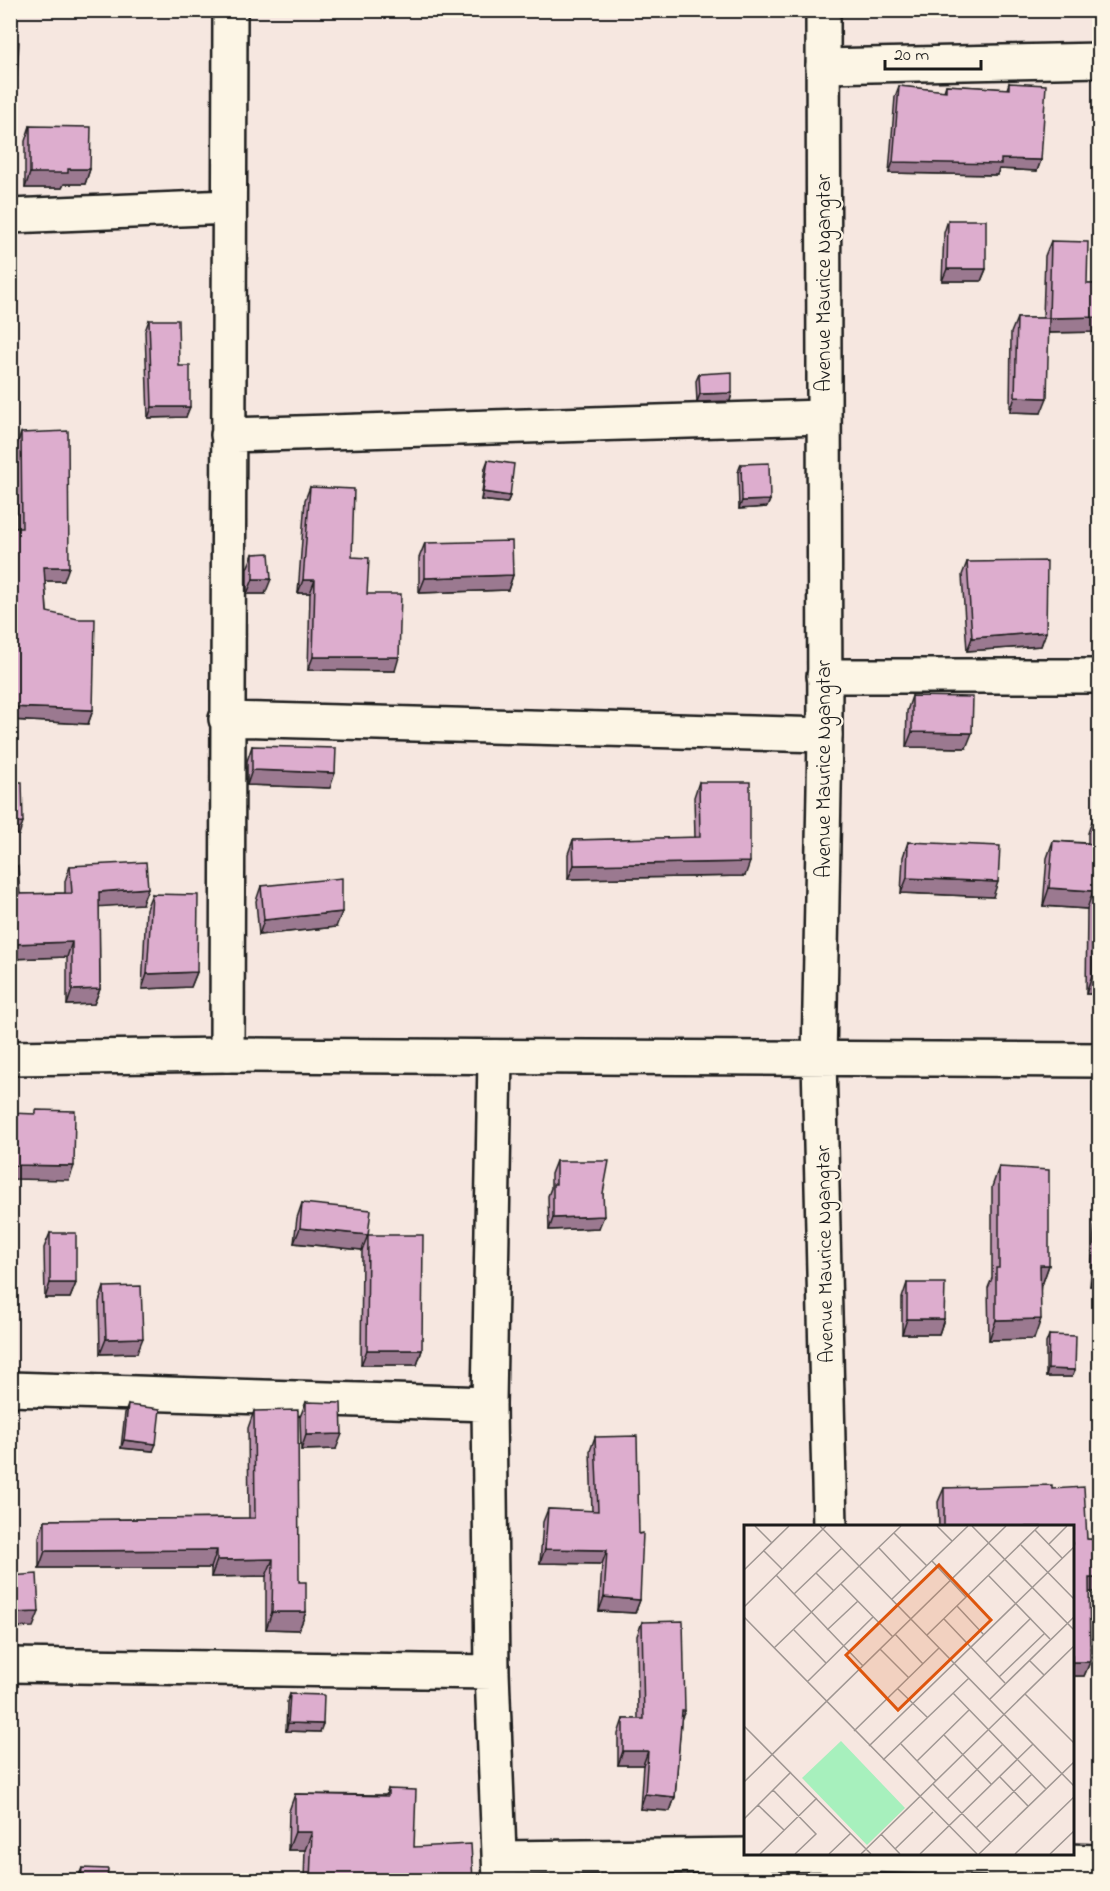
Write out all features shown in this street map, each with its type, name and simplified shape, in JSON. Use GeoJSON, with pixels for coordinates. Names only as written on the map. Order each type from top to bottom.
{"type":"FeatureCollection","features":[{"type":"Feature","properties":{"kind":"street"},"geometry":{"type":"LineString","coordinates":[[227,1055],[226,719],[230,10]]}},
{"type":"Feature","properties":{"kind":"street","name":"Avenue Maurice Ngangtar"},"geometry":{"type":"LineString","coordinates":[[822,10],[825,735],[819,1060],[830,1525]]}},
{"type":"Feature","properties":{"kind":"street"},"geometry":{"type":"LineString","coordinates":[[823,66],[1100,60]]}},
{"type":"Feature","properties":{"kind":"street"},"geometry":{"type":"LineString","coordinates":[[10,216],[229,207]]}},
{"type":"Feature","properties":{"kind":"street"},"geometry":{"type":"LineString","coordinates":[[228,435],[824,417]]}},
{"type":"Feature","properties":{"kind":"street"},"geometry":{"type":"LineString","coordinates":[[824,676],[1100,676]]}},
{"type":"Feature","properties":{"kind":"street"},"geometry":{"type":"LineString","coordinates":[[226,719],[825,735]]}},
{"type":"Feature","properties":{"kind":"street"},"geometry":{"type":"LineString","coordinates":[[10,1058],[227,1055],[1100,1060]]}},
{"type":"Feature","properties":{"kind":"street"},"geometry":{"type":"LineString","coordinates":[[495,1057],[489,1404],[492,1672],[500,1869],[837,1863],[1100,1862]]}},
{"type":"Feature","properties":{"kind":"street"},"geometry":{"type":"LineString","coordinates":[[10,1389],[489,1404]]}},
{"type":"Feature","properties":{"kind":"street"},"geometry":{"type":"LineString","coordinates":[[10,1665],[492,1672]]}},
{"type":"Feature","properties":{"kind":"building"},"geometry":{"type":"Polygon","coordinates":[[[10,41],[19,42],[17,76],[10,76],[10,41]]]}},
{"type":"Feature","properties":{"kind":"building"},"geometry":{"type":"Polygon","coordinates":[[[1009,83],[1046,85],[1041,160],[1001,159],[1001,164],[893,162],[899,86],[946,91],[946,85],[1009,89],[1009,83]]]}},
{"type":"Feature","properties":{"kind":"building"},"geometry":{"type":"Polygon","coordinates":[[[30,126],[91,127],[90,169],[68,169],[68,173],[30,173],[30,126]]]}},
{"type":"Feature","properties":{"kind":"building"},"geometry":{"type":"Polygon","coordinates":[[[948,220],[986,220],[986,269],[947,269],[948,220]]]}},
{"type":"Feature","properties":{"kind":"building"},"geometry":{"type":"Polygon","coordinates":[[[1051,241],[1088,242],[1087,284],[1100,284],[1100,317],[1049,318],[1051,241]]]}},
{"type":"Feature","properties":{"kind":"building"},"geometry":{"type":"Polygon","coordinates":[[[1017,318],[1049,318],[1047,398],[1015,397],[1017,318]]]}},
{"type":"Feature","properties":{"kind":"building"},"geometry":{"type":"Polygon","coordinates":[[[149,320],[178,320],[179,366],[190,366],[190,407],[152,407],[149,320]]]}},
{"type":"Feature","properties":{"kind":"building"},"geometry":{"type":"Polygon","coordinates":[[[732,372],[732,393],[700,394],[699,374],[732,372]]]}},
{"type":"Feature","properties":{"kind":"building"},"geometry":{"type":"Polygon","coordinates":[[[68,431],[69,567],[44,567],[47,612],[78,619],[95,619],[93,710],[10,707],[10,528],[22,528],[21,433],[68,431]]]}},
{"type":"Feature","properties":{"kind":"building"},"geometry":{"type":"Polygon","coordinates":[[[488,460],[514,464],[510,496],[483,492],[488,460]]]}},
{"type":"Feature","properties":{"kind":"building"},"geometry":{"type":"Polygon","coordinates":[[[769,463],[770,500],[742,501],[741,464],[769,463]]]}},
{"type":"Feature","properties":{"kind":"building"},"geometry":{"type":"Polygon","coordinates":[[[310,487],[354,489],[352,557],[369,558],[367,594],[401,594],[399,657],[313,657],[315,580],[303,580],[310,487]]]}},
{"type":"Feature","properties":{"kind":"building"},"geometry":{"type":"Polygon","coordinates":[[[512,541],[513,575],[425,578],[425,543],[512,541]]]}},
{"type":"Feature","properties":{"kind":"building"},"geometry":{"type":"Polygon","coordinates":[[[269,553],[271,579],[253,579],[253,554],[269,553]]]}},
{"type":"Feature","properties":{"kind":"building"},"geometry":{"type":"Polygon","coordinates":[[[1047,561],[1046,632],[972,638],[967,562],[1047,561]]]}},
{"type":"Feature","properties":{"kind":"building"},"geometry":{"type":"Polygon","coordinates":[[[912,696],[973,697],[972,733],[912,732],[912,696]]]}},
{"type":"Feature","properties":{"kind":"building"},"geometry":{"type":"Polygon","coordinates":[[[252,746],[336,748],[335,773],[252,770],[252,746]]]}},
{"type":"Feature","properties":{"kind":"building"},"geometry":{"type":"Polygon","coordinates":[[[10,782],[22,782],[23,822],[10,823],[10,782]]]}},
{"type":"Feature","properties":{"kind":"building"},"geometry":{"type":"Polygon","coordinates":[[[699,782],[750,782],[750,862],[574,865],[573,840],[700,837],[699,782]]]}},
{"type":"Feature","properties":{"kind":"building"},"geometry":{"type":"Polygon","coordinates":[[[1094,815],[1100,816],[1100,976],[1092,976],[1093,891],[1049,888],[1053,841],[1094,844],[1094,815]]]}},
{"type":"Feature","properties":{"kind":"building"},"geometry":{"type":"Polygon","coordinates":[[[908,842],[1000,846],[998,882],[907,878],[908,842]]]}},
{"type":"Feature","properties":{"kind":"building"},"geometry":{"type":"Polygon","coordinates":[[[146,862],[148,888],[99,892],[100,989],[72,990],[72,942],[10,944],[10,866],[18,866],[20,894],[72,893],[70,866],[146,862]]]}},
{"type":"Feature","properties":{"kind":"building"},"geometry":{"type":"Polygon","coordinates":[[[342,878],[342,912],[264,920],[261,886],[342,878]]]}},
{"type":"Feature","properties":{"kind":"building"},"geometry":{"type":"Polygon","coordinates":[[[152,894],[198,895],[197,972],[147,974],[152,894]]]}},
{"type":"Feature","properties":{"kind":"building"},"geometry":{"type":"Polygon","coordinates":[[[36,1110],[75,1111],[74,1166],[10,1165],[10,1113],[36,1114],[36,1110]]]}},
{"type":"Feature","properties":{"kind":"building"},"geometry":{"type":"Polygon","coordinates":[[[556,1161],[609,1161],[603,1193],[604,1216],[553,1218],[556,1161]]]}},
{"type":"Feature","properties":{"kind":"building"},"geometry":{"type":"Polygon","coordinates":[[[999,1167],[1049,1170],[1049,1265],[1040,1265],[1041,1319],[996,1320],[996,1268],[999,1268],[999,1167]]]}},
{"type":"Feature","properties":{"kind":"building"},"geometry":{"type":"Polygon","coordinates":[[[302,1203],[371,1210],[368,1235],[300,1228],[302,1203]]]}},
{"type":"Feature","properties":{"kind":"building"},"geometry":{"type":"Polygon","coordinates":[[[1100,1216],[1100,1271],[1096,1271],[1100,1216]]]}},
{"type":"Feature","properties":{"kind":"building"},"geometry":{"type":"Polygon","coordinates":[[[50,1233],[76,1233],[76,1283],[50,1283],[50,1233]]]}},
{"type":"Feature","properties":{"kind":"building"},"geometry":{"type":"Polygon","coordinates":[[[368,1235],[423,1235],[422,1350],[367,1350],[368,1235]]]}},
{"type":"Feature","properties":{"kind":"building"},"geometry":{"type":"Polygon","coordinates":[[[907,1283],[945,1283],[944,1319],[907,1319],[907,1283]]]}},
{"type":"Feature","properties":{"kind":"building"},"geometry":{"type":"Polygon","coordinates":[[[141,1286],[143,1338],[106,1339],[104,1287],[141,1286]]]}},
{"type":"Feature","properties":{"kind":"building"},"geometry":{"type":"Polygon","coordinates":[[[1049,1335],[1076,1336],[1075,1370],[1048,1369],[1049,1335]]]}},
{"type":"Feature","properties":{"kind":"building"},"geometry":{"type":"Polygon","coordinates":[[[306,1402],[341,1403],[342,1434],[306,1435],[306,1402]]]}},
{"type":"Feature","properties":{"kind":"building"},"geometry":{"type":"Polygon","coordinates":[[[128,1405],[160,1409],[156,1444],[124,1440],[128,1405]]]}},
{"type":"Feature","properties":{"kind":"building"},"geometry":{"type":"Polygon","coordinates":[[[298,1410],[299,1582],[306,1582],[306,1612],[272,1612],[273,1559],[217,1560],[217,1550],[45,1551],[45,1520],[255,1518],[254,1411],[298,1410]]]}},
{"type":"Feature","properties":{"kind":"building"},"geometry":{"type":"Polygon","coordinates":[[[637,1436],[639,1534],[643,1533],[640,1600],[604,1597],[607,1550],[545,1549],[548,1509],[598,1511],[595,1437],[637,1436]]]}},
{"type":"Feature","properties":{"kind":"building"},"geometry":{"type":"Polygon","coordinates":[[[1052,1485],[1052,1489],[1084,1487],[1087,1539],[1100,1540],[1100,1578],[1089,1578],[1090,1662],[1074,1662],[1074,1525],[944,1525],[944,1488],[1052,1485]]]}},
{"type":"Feature","properties":{"kind":"building"},"geometry":{"type":"Polygon","coordinates":[[[37,1574],[39,1612],[10,1613],[10,1576],[37,1574]]]}},
{"type":"Feature","properties":{"kind":"building"},"geometry":{"type":"Polygon","coordinates":[[[683,1621],[685,1711],[682,1711],[675,1797],[645,1794],[648,1751],[623,1751],[623,1719],[644,1719],[642,1622],[683,1621]]]}},
{"type":"Feature","properties":{"kind":"building"},"geometry":{"type":"Polygon","coordinates":[[[290,1694],[324,1695],[323,1724],[288,1723],[290,1694]]]}},
{"type":"Feature","properties":{"kind":"building"},"geometry":{"type":"Polygon","coordinates":[[[388,1789],[416,1790],[414,1847],[471,1844],[473,1881],[310,1881],[312,1832],[295,1832],[295,1794],[388,1796],[388,1789]]]}},
{"type":"Feature","properties":{"kind":"building"},"geometry":{"type":"Polygon","coordinates":[[[82,1868],[108,1869],[107,1881],[81,1881],[82,1868]]]}},
{"type":"Feature","properties":{"kind":"building"},"geometry":{"type":"Polygon","coordinates":[[[964,1879],[964,1881],[936,1881],[964,1879]]]}}]}
